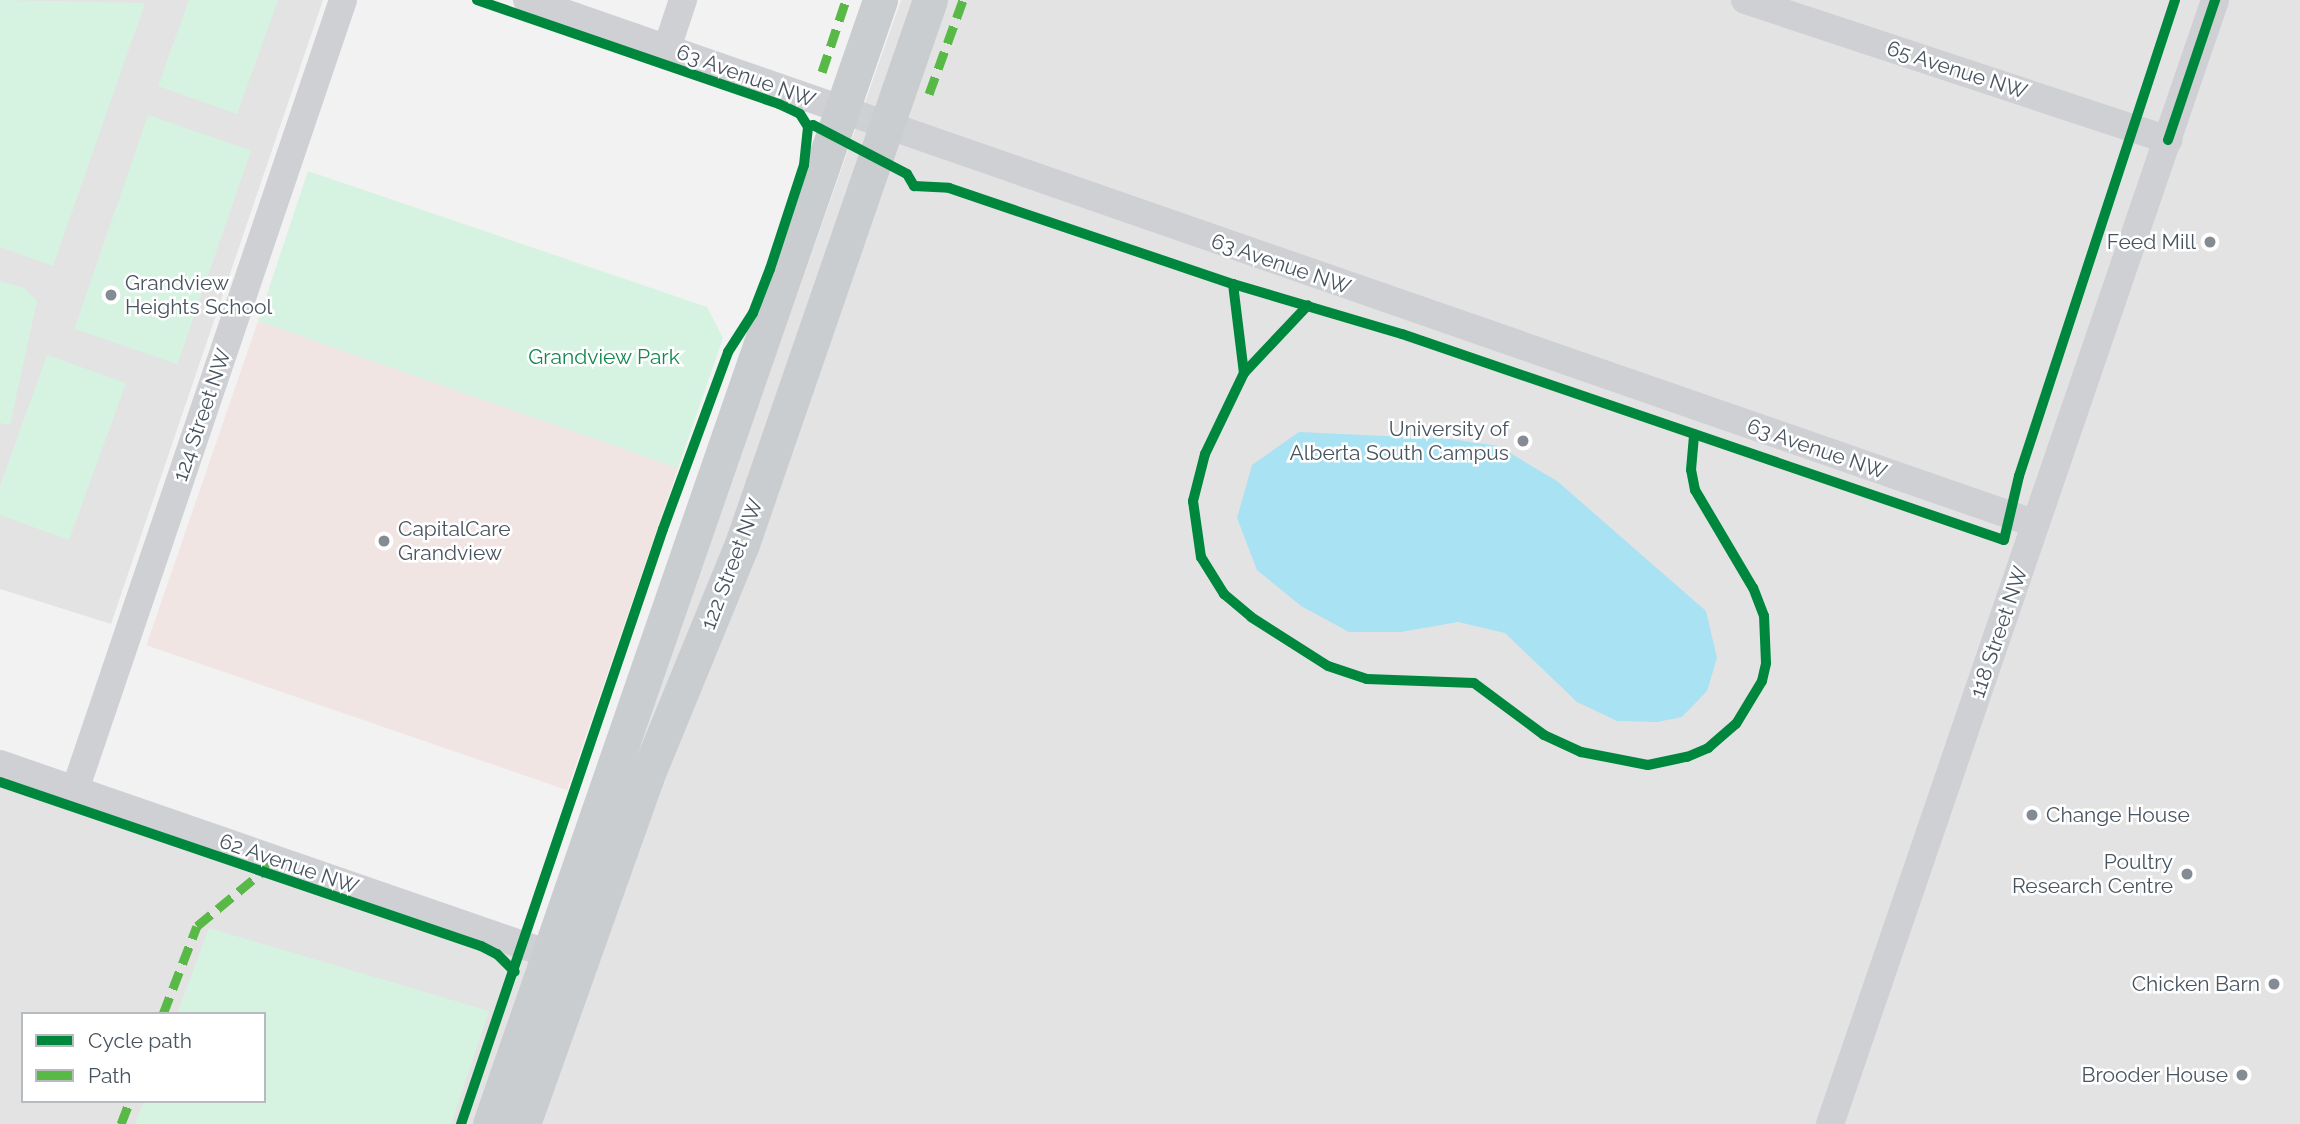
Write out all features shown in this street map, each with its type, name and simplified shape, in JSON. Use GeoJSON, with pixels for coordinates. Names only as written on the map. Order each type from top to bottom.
{"type":"FeatureCollection","features":[{"type":"Feature","properties":{"kind":"main road","name":"122 Street NW"},"geometry":{"type":"LineString","coordinates":[[523,1124],[563,959],[880,0]]}},
{"type":"Feature","properties":{"kind":"main road","name":"122 Street NW"},"geometry":{"type":"LineString","coordinates":[[490,1124],[563,959],[769,467],[930,0]]}},
{"type":"Feature","properties":{"kind":"main road"},"geometry":{"type":"LineString","coordinates":[[769,467],[797,314],[854,136],[854,125],[842,111]]}},
{"type":"Feature","properties":{"kind":"street","name":"124 Street NW"},"geometry":{"type":"LineString","coordinates":[[75,790],[343,0]]}},
{"type":"Feature","properties":{"kind":"street","name":"63 Avenue NW"},"geometry":{"type":"LineString","coordinates":[[527,0],[885,127],[2036,524]]}},
{"type":"Feature","properties":{"kind":"street"},"geometry":{"type":"LineString","coordinates":[[667,48],[683,0]]}},
{"type":"Feature","properties":{"kind":"street","name":"65 Avenue NW"},"geometry":{"type":"LineString","coordinates":[[1745,0],[2168,140]]}},
{"type":"Feature","properties":{"kind":"street","name":"118 Street NW"},"geometry":{"type":"LineString","coordinates":[[1830,1124],[2215,0]]}},
{"type":"Feature","properties":{"kind":"street","name":"62 Avenue NW"},"geometry":{"type":"LineString","coordinates":[[0,764],[563,959]]}},
{"type":"Feature","properties":{"kind":"shaded area","name":"Grandview Heights School"},"geometry":{"type":"Polygon","coordinates":[[[0,0],[323,0],[111,624],[0,589],[0,0]]]}},
{"type":"Feature","properties":{"kind":"shaded area","name":"University of Alberta South Campus"},"geometry":{"type":"Polygon","coordinates":[[[901,0],[2300,0],[2300,1124],[0,1124],[0,764],[563,959],[901,0]]]}},
{"type":"Feature","properties":{"kind":"shaded area"},"geometry":{"type":"Polygon","coordinates":[[[258,321],[679,466],[567,790],[146,645],[258,321]]]}},
{"type":"Feature","properties":{"kind":"green space"},"geometry":{"type":"Polygon","coordinates":[[[0,0],[145,3],[53,266],[0,247],[0,0]]]}},
{"type":"Feature","properties":{"kind":"green space"},"geometry":{"type":"Polygon","coordinates":[[[189,0],[278,0],[237,114],[158,86],[189,0]]]}},
{"type":"Feature","properties":{"kind":"green space"},"geometry":{"type":"Polygon","coordinates":[[[148,115],[251,150],[177,364],[74,329],[148,115]]]}},
{"type":"Feature","properties":{"kind":"green space","name":"Grandview Park"},"geometry":{"type":"Polygon","coordinates":[[[308,171],[707,307],[723,338],[678,468],[258,321],[308,171]]]}},
{"type":"Feature","properties":{"kind":"green space"},"geometry":{"type":"Polygon","coordinates":[[[0,281],[24,288],[37,301],[10,425],[0,423],[0,281]]]}},
{"type":"Feature","properties":{"kind":"green space"},"geometry":{"type":"Polygon","coordinates":[[[47,355],[126,383],[69,540],[0,515],[0,486],[47,355]]]}},
{"type":"Feature","properties":{"kind":"green space"},"geometry":{"type":"Polygon","coordinates":[[[209,928],[489,1011],[451,1124],[135,1124],[143,1103],[266,1103],[266,1012],[178,1012],[209,928]]]}},
{"type":"Feature","properties":{"kind":"water"},"geometry":{"type":"Polygon","coordinates":[[[1299,432],[1451,439],[1498,446],[1557,481],[1706,611],[1717,658],[1707,691],[1682,717],[1657,722],[1617,721],[1577,702],[1505,633],[1458,622],[1401,632],[1349,632],[1301,606],[1257,570],[1237,518],[1252,465],[1299,432]]]}},
{"type":"Feature","properties":{"kind":"marked path"},"geometry":{"type":"LineString","coordinates":[[822,72],[846,0]]}},
{"type":"Feature","properties":{"kind":"marked path"},"geometry":{"type":"LineString","coordinates":[[929,94],[963,0]]}},
{"type":"Feature","properties":{"kind":"marked path"},"geometry":{"type":"LineString","coordinates":[[164,1012],[197,926],[262,872],[269,856]]}},
{"type":"Feature","properties":{"kind":"marked path"},"geometry":{"type":"LineString","coordinates":[[121,1124],[129,1103]]}},
{"type":"Feature","properties":{"kind":"cycle path"},"geometry":{"type":"LineString","coordinates":[[477,0],[779,104],[800,114],[808,127]]}},
{"type":"Feature","properties":{"kind":"cycle path"},"geometry":{"type":"LineString","coordinates":[[461,1124],[663,529],[728,352],[753,313],[770,269],[804,165],[808,127],[813,125],[907,174],[914,186],[949,188],[1233,284],[1402,334],[2004,540],[2019,476],[2175,0]]}},
{"type":"Feature","properties":{"kind":"cycle path"},"geometry":{"type":"LineString","coordinates":[[2168,140],[2215,0]]}},
{"type":"Feature","properties":{"kind":"cycle path"},"geometry":{"type":"LineString","coordinates":[[1233,284],[1244,373],[1205,454],[1193,501],[1201,557],[1224,594],[1251,617],[1328,666],[1367,679],[1474,683],[1544,735],[1581,752],[1648,765],[1687,757],[1708,748],[1736,724],[1762,681],[1766,663],[1764,616],[1753,588],[1695,490],[1691,470],[1694,434]]}},
{"type":"Feature","properties":{"kind":"cycle path"},"geometry":{"type":"LineString","coordinates":[[1244,373],[1308,305]]}},
{"type":"Feature","properties":{"kind":"cycle path"},"geometry":{"type":"LineString","coordinates":[[0,782],[481,946],[497,954],[515,972]]}},
{"type":"Feature","properties":{"kind":"place","name":"Feed Mill"},"geometry":{"type":"Point","coordinates":[2210,242]}},
{"type":"Feature","properties":{"kind":"place","name":"Grandview Heights School"},"geometry":{"type":"Point","coordinates":[111,295]}},
{"type":"Feature","properties":{"kind":"place","name":"University of Alberta South Campus"},"geometry":{"type":"Point","coordinates":[1523,441]}},
{"type":"Feature","properties":{"kind":"place","name":"CapitalCare Grandview"},"geometry":{"type":"Point","coordinates":[384,541]}},
{"type":"Feature","properties":{"kind":"place","name":"Change House"},"geometry":{"type":"Point","coordinates":[2032,815]}},
{"type":"Feature","properties":{"kind":"place","name":"Poultry Research Centre"},"geometry":{"type":"Point","coordinates":[2187,874]}},
{"type":"Feature","properties":{"kind":"place","name":"Chicken Barn"},"geometry":{"type":"Point","coordinates":[2274,984]}},
{"type":"Feature","properties":{"kind":"place","name":"Brooder House"},"geometry":{"type":"Point","coordinates":[2242,1075]}}]}
